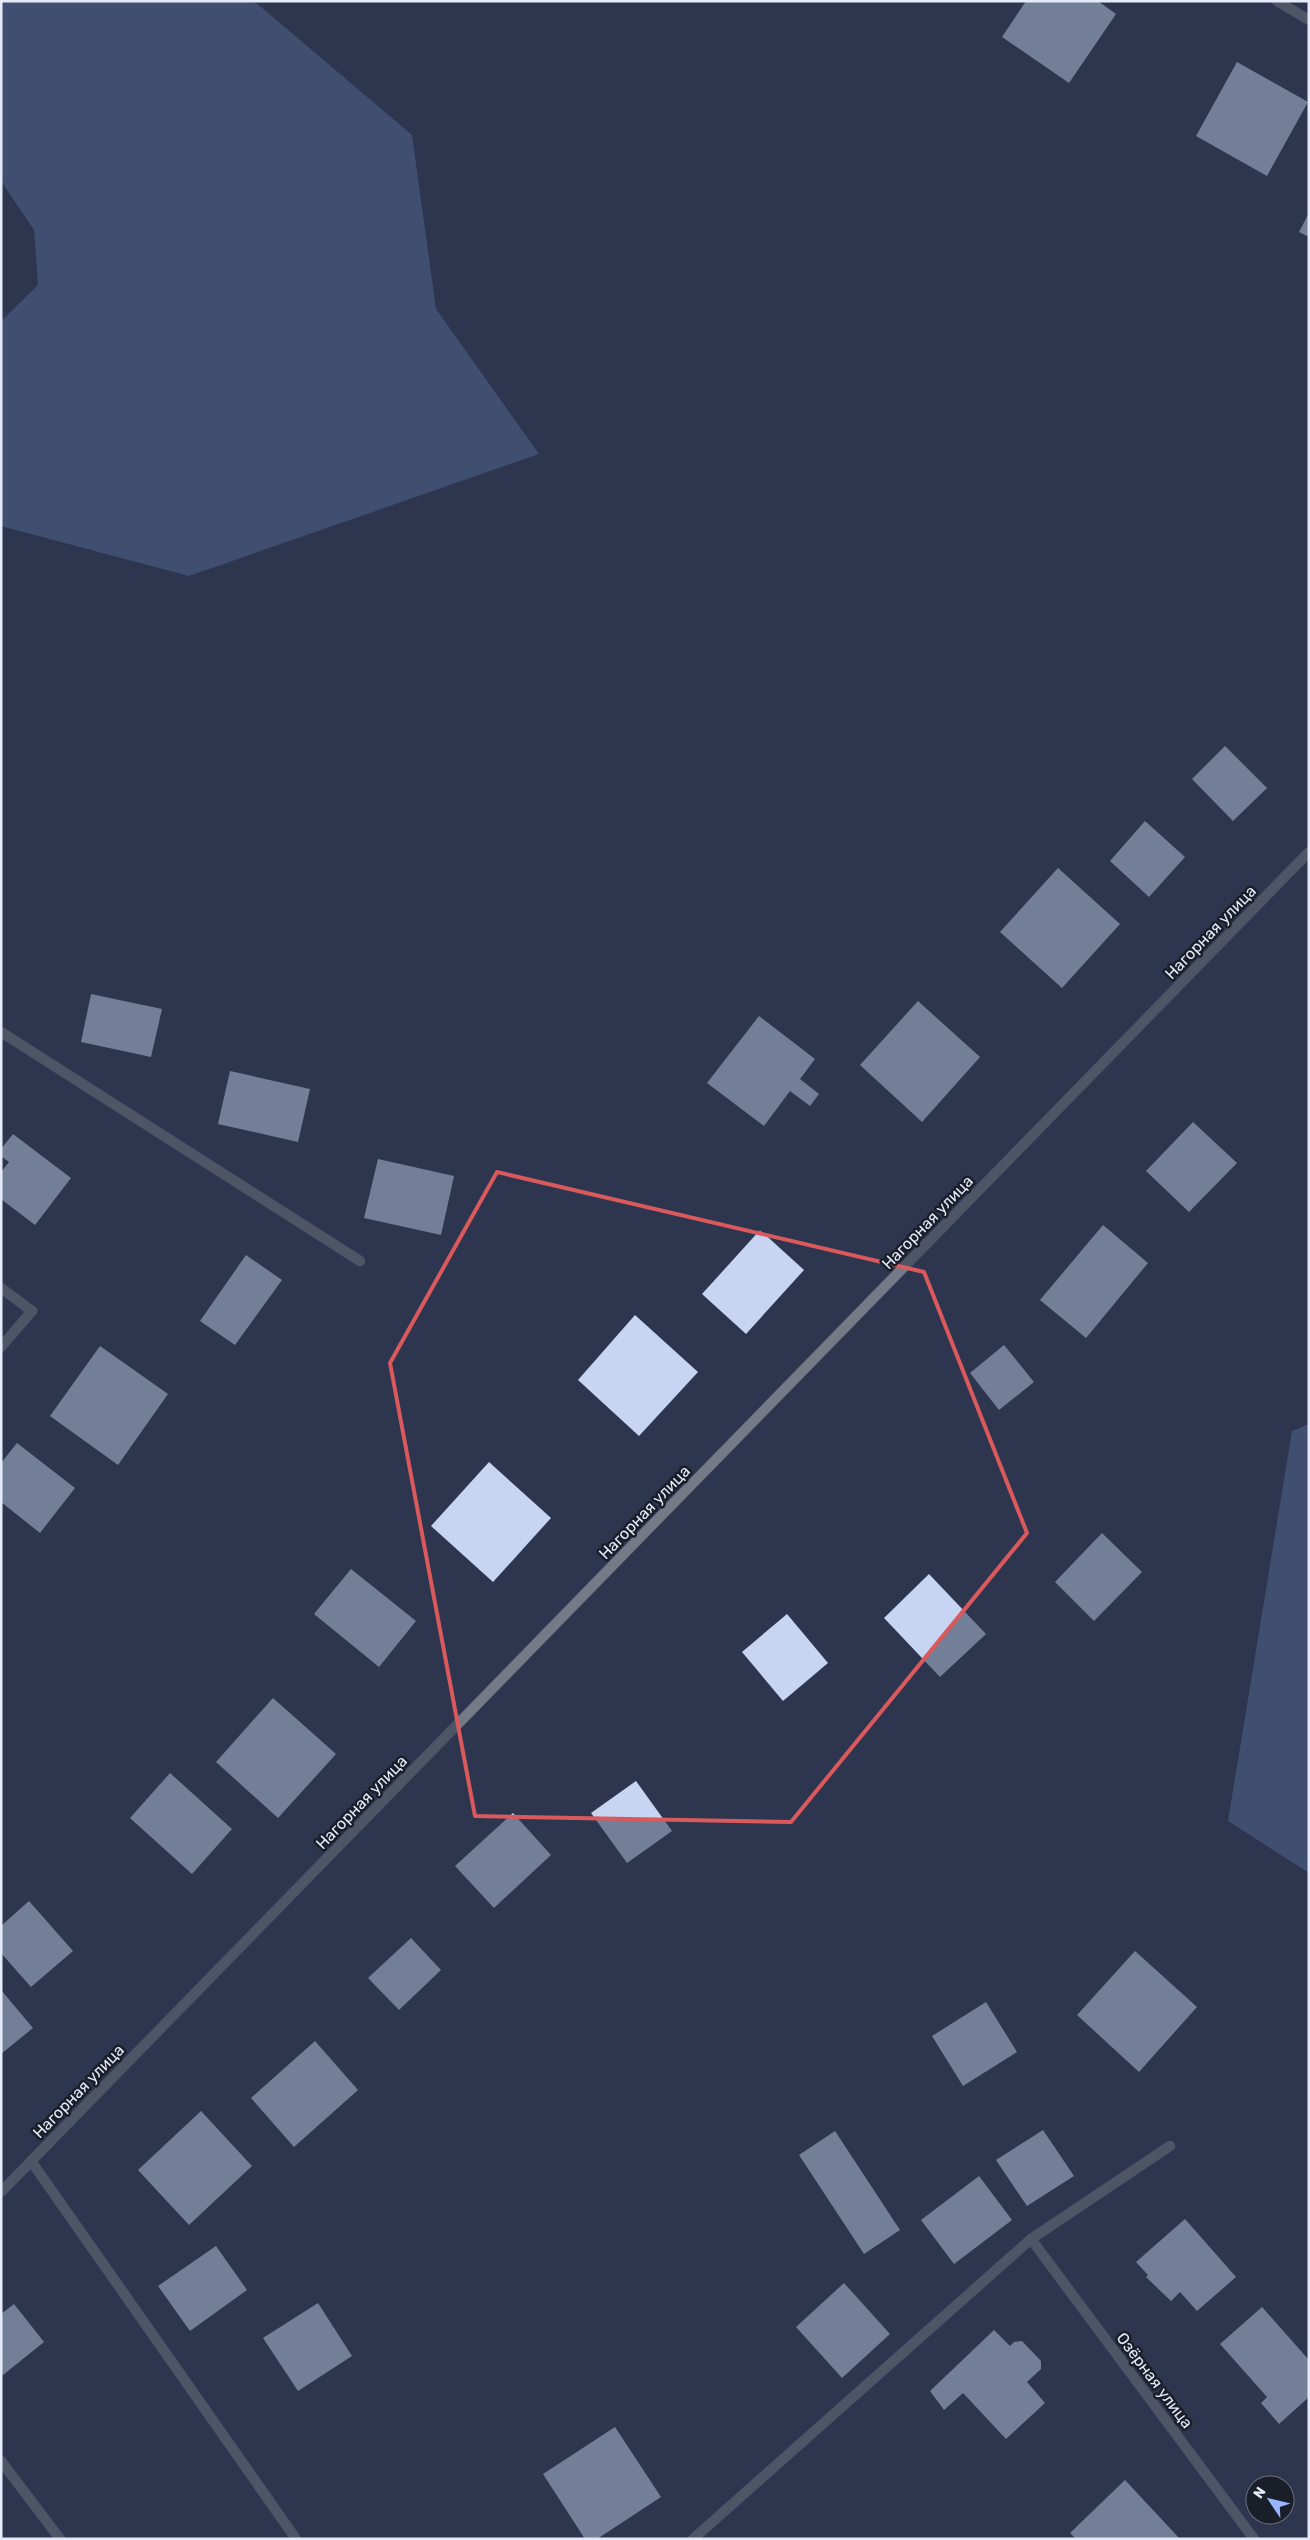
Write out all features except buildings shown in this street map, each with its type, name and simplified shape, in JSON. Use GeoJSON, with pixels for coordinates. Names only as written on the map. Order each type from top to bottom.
{"type":"FeatureCollection","features":[{"type":"Feature","properties":{"kind":"street"},"geometry":{"type":"LineString","coordinates":[[1277,1],[1309,20]]}},
{"type":"Feature","properties":{"kind":"street","name":"Нагорная улица"},"geometry":{"type":"LineString","coordinates":[[1,2192],[1309,852]]}},
{"type":"Feature","properties":{"kind":"street"},"geometry":{"type":"LineString","coordinates":[[1,1032],[360,1261]]}},
{"type":"Feature","properties":{"kind":"street"},"geometry":{"type":"LineString","coordinates":[[1,1288],[32,1311],[1,1347]]}},
{"type":"Feature","properties":{"kind":"street"},"geometry":{"type":"LineString","coordinates":[[693,2539],[1031,2239],[1170,2146]]}},
{"type":"Feature","properties":{"kind":"street"},"geometry":{"type":"LineString","coordinates":[[31,2161],[296,2539]]}},
{"type":"Feature","properties":{"kind":"street","name":"Озёрная улица"},"geometry":{"type":"LineString","coordinates":[[1031,2239],[1254,2539]]}},
{"type":"Feature","properties":{"kind":"street"},"geometry":{"type":"LineString","coordinates":[[1,2460],[60,2539]]}},
{"type":"Feature","properties":{"kind":"highlighted area"},"geometry":{"type":"Polygon","coordinates":[[[497,1172],[924,1272],[1027,1533],[791,1822],[475,1816],[390,1363],[497,1172]]]}},
{"type":"Feature","properties":{"kind":"water"},"geometry":{"type":"Polygon","coordinates":[[[1,1],[254,1],[412,135],[436,309],[539,454],[189,576],[1,526],[1,321],[38,285],[34,230],[1,181],[1,1]]]}},
{"type":"Feature","properties":{"kind":"water"},"geometry":{"type":"Polygon","coordinates":[[[1309,1424],[1309,1873],[1228,1821],[1292,1431],[1309,1424]]]}}]}
